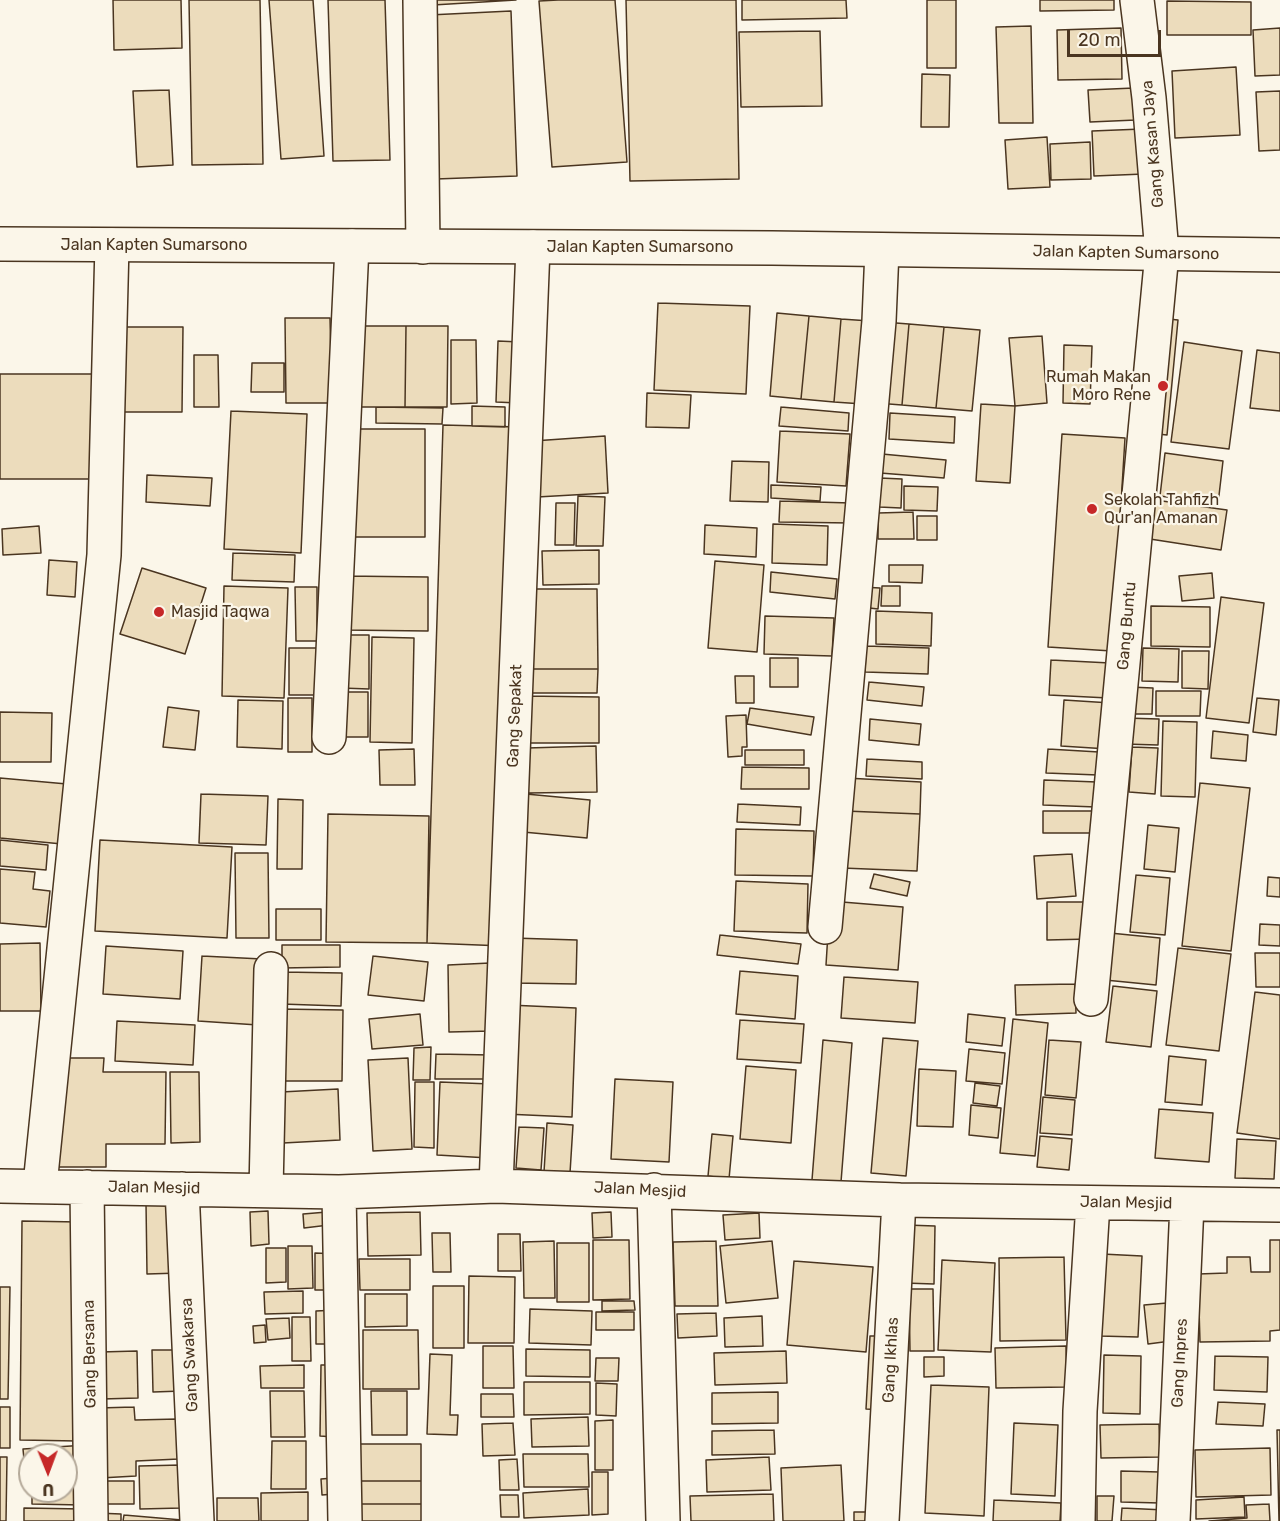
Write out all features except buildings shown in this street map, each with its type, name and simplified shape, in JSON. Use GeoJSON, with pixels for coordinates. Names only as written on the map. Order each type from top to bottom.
{"type":"FeatureCollection","features":[{"type":"Feature","properties":{"kind":"main road"},"geometry":{"type":"LineString","coordinates":[[420,0],[423,247]]}},
{"type":"Feature","properties":{"kind":"main road","name":"Gang Kasan Jaya"},"geometry":{"type":"LineString","coordinates":[[1137,0],[1149,98],[1162,253]]}},
{"type":"Feature","properties":{"kind":"main road","name":"Jalan Kapten Sumarsono"},"geometry":{"type":"LineString","coordinates":[[0,244],[1280,255]]}},
{"type":"Feature","properties":{"kind":"main road"},"geometry":{"type":"LineString","coordinates":[[40,1185],[104,555],[112,245]]}},
{"type":"Feature","properties":{"kind":"main road"},"geometry":{"type":"LineString","coordinates":[[329,737],[352,246]]}},
{"type":"Feature","properties":{"kind":"main road","name":"Gang Sepakat"},"geometry":{"type":"LineString","coordinates":[[496,1186],[533,247]]}},
{"type":"Feature","properties":{"kind":"main road"},"geometry":{"type":"LineString","coordinates":[[825,927],[879,321],[882,250]]}},
{"type":"Feature","properties":{"kind":"main road","name":"Gang Buntu"},"geometry":{"type":"LineString","coordinates":[[1091,999],[1162,253]]}},
{"type":"Feature","properties":{"kind":"main road"},"geometry":{"type":"LineString","coordinates":[[266,1190],[271,969]]}},
{"type":"Feature","properties":{"kind":"main road","name":"Jalan Mesjid"},"geometry":{"type":"LineString","coordinates":[[0,1186],[339,1192],[496,1186],[899,1200],[1280,1205]]}},
{"type":"Feature","properties":{"kind":"main road","name":"Gang Bersama"},"geometry":{"type":"LineString","coordinates":[[87,1186],[91,1521]]}},
{"type":"Feature","properties":{"kind":"main road","name":"Gang Swakarsa"},"geometry":{"type":"LineString","coordinates":[[182,1189],[197,1521]]}},
{"type":"Feature","properties":{"kind":"main road"},"geometry":{"type":"LineString","coordinates":[[654,1190],[663,1521]]}},
{"type":"Feature","properties":{"kind":"main road"},"geometry":{"type":"LineString","coordinates":[[339,1192],[345,1521]]}},
{"type":"Feature","properties":{"kind":"main road","name":"Gang Ikhlas"},"geometry":{"type":"LineString","coordinates":[[882,1521],[899,1200]]}},
{"type":"Feature","properties":{"kind":"main road"},"geometry":{"type":"LineString","coordinates":[[1078,1521],[1080,1411],[1093,1203]]}},
{"type":"Feature","properties":{"kind":"main road","name":"Gang Inpres"},"geometry":{"type":"LineString","coordinates":[[1173,1521],[1187,1204]]}},
{"type":"Feature","properties":{"kind":"place","name":"Rumah Makan Moro Rene"},"geometry":{"type":"Point","coordinates":[1163,386]}},
{"type":"Feature","properties":{"kind":"place","name":"Sekolah Tahfizh Qur'an Amanan"},"geometry":{"type":"Point","coordinates":[1092,509]}},
{"type":"Feature","properties":{"kind":"place","name":"Masjid Taqwa"},"geometry":{"type":"Point","coordinates":[159,612]}}]}
